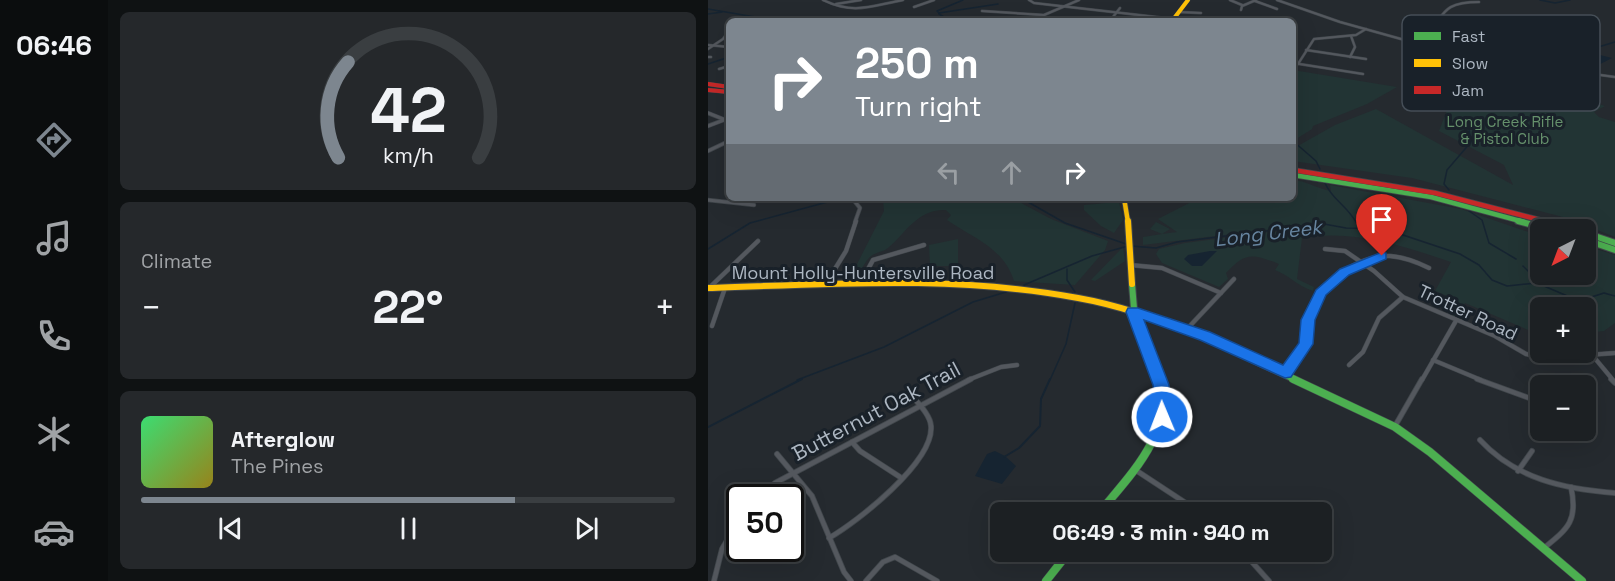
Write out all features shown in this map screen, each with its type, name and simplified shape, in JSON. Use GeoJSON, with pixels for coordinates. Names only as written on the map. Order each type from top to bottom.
{"type":"FeatureCollection","features":[{"type":"Feature","properties":{"kind":"main road"},"geometry":{"type":"LineString","coordinates":[[1174,18],[1188,0]]}},
{"type":"Feature","properties":{"kind":"main road"},"geometry":{"type":"LineString","coordinates":[[708,86],[726,87]]}},
{"type":"Feature","properties":{"kind":"main road"},"geometry":{"type":"LineString","coordinates":[[708,86],[726,91]]}},
{"type":"Feature","properties":{"kind":"main road"},"geometry":{"type":"LineString","coordinates":[[1296,170],[1422,189],[1539,219]]}},
{"type":"Feature","properties":{"kind":"main road"},"geometry":{"type":"LineString","coordinates":[[1296,176],[1422,195],[1530,224]]}},
{"type":"Feature","properties":{"kind":"main road"},"geometry":{"type":"LineString","coordinates":[[1108,502],[1152,443],[1160,425],[1163,408],[1161,385],[1133,312],[1130,238],[1124,201]]}},
{"type":"Feature","properties":{"kind":"main road"},"geometry":{"type":"LineString","coordinates":[[1596,236],[1615,243]]}},
{"type":"Feature","properties":{"kind":"main road"},"geometry":{"type":"LineString","coordinates":[[1596,243],[1615,250]]}},
{"type":"Feature","properties":{"kind":"main road","name":"Mount Holly-Huntersville Road"},"geometry":{"type":"LineString","coordinates":[[708,288],[940,283],[998,286],[1069,296],[1133,312],[1187,329],[1285,373],[1395,427],[1420,444],[1582,581]]}},
{"type":"Feature","properties":{"kind":"main road"},"geometry":{"type":"LineString","coordinates":[[1046,581],[1061,562]]}},
{"type":"Feature","properties":{"kind":"street"},"geometry":{"type":"LineString","coordinates":[[823,0],[843,10]]}},
{"type":"Feature","properties":{"kind":"street"},"geometry":{"type":"LineString","coordinates":[[835,4],[861,0]]}},
{"type":"Feature","properties":{"kind":"street"},"geometry":{"type":"LineString","coordinates":[[837,13],[903,0]]}},
{"type":"Feature","properties":{"kind":"street"},"geometry":{"type":"LineString","coordinates":[[914,7],[934,0]]}},
{"type":"Feature","properties":{"kind":"street"},"geometry":{"type":"LineString","coordinates":[[1029,0],[1034,3],[1157,18]]}},
{"type":"Feature","properties":{"kind":"street"},"geometry":{"type":"LineString","coordinates":[[982,11],[1044,15],[1079,0]]}},
{"type":"Feature","properties":{"kind":"street"},"geometry":{"type":"LineString","coordinates":[[1230,0],[1243,5],[1256,0],[1277,9]]}},
{"type":"Feature","properties":{"kind":"street"},"geometry":{"type":"LineString","coordinates":[[1277,0],[1402,39]]}},
{"type":"Feature","properties":{"kind":"street"},"geometry":{"type":"LineString","coordinates":[[1441,15],[1445,8],[1458,2],[1479,2]]}},
{"type":"Feature","properties":{"kind":"street"},"geometry":{"type":"LineString","coordinates":[[1241,10],[1243,5]]}},
{"type":"Feature","properties":{"kind":"street"},"geometry":{"type":"LineString","coordinates":[[1113,17],[1120,8]]}},
{"type":"Feature","properties":{"kind":"street"},"geometry":{"type":"LineString","coordinates":[[1179,12],[1201,13]]}},
{"type":"Feature","properties":{"kind":"street"},"geometry":{"type":"LineString","coordinates":[[1363,74],[1298,64],[1314,39],[1352,36],[1366,29]]}},
{"type":"Feature","properties":{"kind":"street"},"geometry":{"type":"LineString","coordinates":[[708,47],[714,45],[726,34]]}},
{"type":"Feature","properties":{"kind":"street"},"geometry":{"type":"LineString","coordinates":[[1350,57],[1355,43],[1352,36]]}},
{"type":"Feature","properties":{"kind":"street"},"geometry":{"type":"LineString","coordinates":[[714,45],[726,47]]}},
{"type":"Feature","properties":{"kind":"street"},"geometry":{"type":"LineString","coordinates":[[1306,50],[1366,59]]}},
{"type":"Feature","properties":{"kind":"street"},"geometry":{"type":"LineString","coordinates":[[719,69],[726,67]]}},
{"type":"Feature","properties":{"kind":"street"},"geometry":{"type":"LineString","coordinates":[[1600,75],[1615,77]]}},
{"type":"Feature","properties":{"kind":"street"},"geometry":{"type":"LineString","coordinates":[[708,113],[723,120]]}},
{"type":"Feature","properties":{"kind":"street"},"geometry":{"type":"LineString","coordinates":[[708,126],[726,119]]}},
{"type":"Feature","properties":{"kind":"street"},"geometry":{"type":"LineString","coordinates":[[708,152],[726,142]]}},
{"type":"Feature","properties":{"kind":"street"},"geometry":{"type":"LineString","coordinates":[[708,200],[754,205]]}},
{"type":"Feature","properties":{"kind":"street"},"geometry":{"type":"LineString","coordinates":[[825,285],[846,251],[849,237],[858,219],[860,208],[854,201]]}},
{"type":"Feature","properties":{"kind":"street"},"geometry":{"type":"LineString","coordinates":[[708,288],[758,241]]}},
{"type":"Feature","properties":{"kind":"street"},"geometry":{"type":"LineString","coordinates":[[860,284],[873,260],[924,245]]}},
{"type":"Feature","properties":{"kind":"street","name":"Trotter Road"},"geometry":{"type":"LineString","coordinates":[[1325,249],[1342,250],[1363,263],[1403,297],[1495,336],[1530,355]]}},
{"type":"Feature","properties":{"kind":"street"},"geometry":{"type":"LineString","coordinates":[[1285,373],[1306,344],[1308,320],[1320,293],[1338,277],[1377,257],[1390,256],[1429,268]]}},
{"type":"Feature","properties":{"kind":"street"},"geometry":{"type":"LineString","coordinates":[[1130,265],[1162,268],[1221,293]]}},
{"type":"Feature","properties":{"kind":"street"},"geometry":{"type":"LineString","coordinates":[[1187,329],[1234,279]]}},
{"type":"Feature","properties":{"kind":"street"},"geometry":{"type":"LineString","coordinates":[[712,326],[725,288]]}},
{"type":"Feature","properties":{"kind":"street"},"geometry":{"type":"LineString","coordinates":[[1349,366],[1363,352],[1379,318],[1403,297]]}},
{"type":"Feature","properties":{"kind":"street"},"geometry":{"type":"LineString","coordinates":[[1395,427],[1457,319]]}},
{"type":"Feature","properties":{"kind":"street","name":"Trotter Road"},"geometry":{"type":"LineString","coordinates":[[1596,355],[1615,353]]}},
{"type":"Feature","properties":{"kind":"street"},"geometry":{"type":"LineString","coordinates":[[1596,359],[1615,383]]}},
{"type":"Feature","properties":{"kind":"street"},"geometry":{"type":"LineString","coordinates":[[1433,360],[1530,399]]}},
{"type":"Feature","properties":{"kind":"street","name":"Butternut Oak Trail"},"geometry":{"type":"LineString","coordinates":[[774,484],[985,372],[1017,365]]}},
{"type":"Feature","properties":{"kind":"street"},"geometry":{"type":"LineString","coordinates":[[829,538],[865,515],[900,477],[930,436],[931,426],[908,391]]}},
{"type":"Feature","properties":{"kind":"street"},"geometry":{"type":"LineString","coordinates":[[1480,440],[1497,458],[1539,480],[1615,494]]}},
{"type":"Feature","properties":{"kind":"street"},"geometry":{"type":"LineString","coordinates":[[852,442],[860,451],[900,477]]}},
{"type":"Feature","properties":{"kind":"street"},"geometry":{"type":"LineString","coordinates":[[1518,471],[1532,451]]}},
{"type":"Feature","properties":{"kind":"street"},"geometry":{"type":"LineString","coordinates":[[777,454],[812,496],[844,572],[851,581]]}},
{"type":"Feature","properties":{"kind":"street"},"geometry":{"type":"LineString","coordinates":[[1133,469],[1184,502]]}},
{"type":"Feature","properties":{"kind":"street"},"geometry":{"type":"LineString","coordinates":[[1544,548],[1563,533],[1573,520],[1575,504],[1571,487]]}},
{"type":"Feature","properties":{"kind":"street"},"geometry":{"type":"LineString","coordinates":[[714,581],[726,544]]}},
{"type":"Feature","properties":{"kind":"street"},"geometry":{"type":"LineString","coordinates":[[866,581],[883,562],[895,556],[937,581]]}},
{"type":"Feature","properties":{"kind":"street"},"geometry":{"type":"LineString","coordinates":[[1252,562],[1269,581]]}},
{"type":"Feature","properties":{"kind":"green space"},"geometry":{"type":"Polygon","coordinates":[[[1296,70],[1397,87],[1367,104],[1313,126],[1296,139],[1296,70]]]}},
{"type":"Feature","properties":{"kind":"green space","name":"Long Creek Rifle & Pistol Club"},"geometry":{"type":"Polygon","coordinates":[[[1376,109],[1513,185],[1504,165],[1439,131],[1447,111],[1596,111],[1594,112],[1599,117],[1615,122],[1615,237],[1596,229],[1596,219],[1570,219],[1412,178],[1296,161],[1296,147],[1335,125],[1376,109]]]}},
{"type":"Feature","properties":{"kind":"green space"},"geometry":{"type":"Polygon","coordinates":[[[1296,181],[1331,191],[1330,185],[1461,209],[1530,233],[1530,285],[1596,285],[1596,249],[1615,255],[1615,323],[1604,331],[1596,332],[1596,297],[1530,297],[1530,331],[1465,303],[1458,317],[1452,315],[1459,301],[1435,291],[1451,262],[1415,250],[1359,237],[1302,238],[1297,279],[1314,287],[1313,291],[1275,270],[1279,264],[1263,258],[1250,256],[1239,261],[1226,273],[1228,279],[1219,287],[1162,263],[1156,254],[1159,249],[1185,243],[1270,232],[1297,232],[1296,226],[1143,245],[1143,237],[1177,232],[1158,219],[1193,201],[1296,201],[1296,181]]]}},
{"type":"Feature","properties":{"kind":"green space"},"geometry":{"type":"Polygon","coordinates":[[[883,201],[1018,201],[1051,219],[1108,241],[1105,250],[1075,285],[1014,281],[1003,260],[995,252],[947,220],[951,215],[946,210],[936,211],[920,217],[888,248],[871,256],[859,273],[849,280],[884,211],[883,201]]]}},
{"type":"Feature","properties":{"kind":"green space"},"geometry":{"type":"Polygon","coordinates":[[[1119,202],[1123,220],[1114,233],[1101,226],[1084,210],[1084,205],[1119,202]]]}},
{"type":"Feature","properties":{"kind":"green space"},"geometry":{"type":"Polygon","coordinates":[[[1156,222],[1170,229],[1162,234],[1150,229],[1156,222]]]}},
{"type":"Feature","properties":{"kind":"green space"},"geometry":{"type":"Polygon","coordinates":[[[958,239],[958,266],[930,266],[929,245],[958,239]]]}},
{"type":"Feature","properties":{"kind":"green space"},"geometry":{"type":"Polygon","coordinates":[[[1123,247],[1125,261],[1095,281],[1091,280],[1123,247]]]}},
{"type":"Feature","properties":{"kind":"water"},"geometry":{"type":"Polygon","coordinates":[[[1600,55],[1612,58],[1600,64],[1600,55]]]}},
{"type":"Feature","properties":{"kind":"water"},"geometry":{"type":"Polygon","coordinates":[[[1217,251],[1202,266],[1192,266],[1184,259],[1188,255],[1217,251]]]}},
{"type":"Feature","properties":{"kind":"water"},"geometry":{"type":"Polygon","coordinates":[[[995,451],[1016,466],[1002,484],[975,476],[987,454],[995,451]]]}},
{"type":"Feature","properties":{"kind":"waterway"},"geometry":{"type":"LineString","coordinates":[[963,0],[937,11],[939,13],[998,4]]}},
{"type":"Feature","properties":{"kind":"waterway"},"geometry":{"type":"LineString","coordinates":[[1540,0],[1555,3],[1570,0]]}},
{"type":"Feature","properties":{"kind":"waterway","name":"Long Creek"},"geometry":{"type":"LineString","coordinates":[[708,9],[760,18]]}},
{"type":"Feature","properties":{"kind":"waterway","name":"Long Creek"},"geometry":{"type":"LineString","coordinates":[[708,14],[722,12]]}},
{"type":"Feature","properties":{"kind":"waterway"},"geometry":{"type":"LineString","coordinates":[[939,14],[944,18]]}},
{"type":"Feature","properties":{"kind":"waterway"},"geometry":{"type":"LineString","coordinates":[[1600,46],[1615,42]]}},
{"type":"Feature","properties":{"kind":"waterway"},"geometry":{"type":"LineString","coordinates":[[708,64],[726,58]]}},
{"type":"Feature","properties":{"kind":"waterway"},"geometry":{"type":"LineString","coordinates":[[1449,190],[1444,184],[1447,170],[1471,142],[1468,123]]}},
{"type":"Feature","properties":{"kind":"waterway"},"geometry":{"type":"LineString","coordinates":[[1296,144],[1316,161],[1320,169]]}},
{"type":"Feature","properties":{"kind":"waterway"},"geometry":{"type":"LineString","coordinates":[[1325,183],[1357,224],[1364,227]]}},
{"type":"Feature","properties":{"kind":"waterway"},"geometry":{"type":"LineString","coordinates":[[708,249],[750,223],[831,201]]}},
{"type":"Feature","properties":{"kind":"waterway","name":"Long Creek"},"geometry":{"type":"LineString","coordinates":[[1026,201],[1065,223],[1126,244]]}},
{"type":"Feature","properties":{"kind":"waterway"},"geometry":{"type":"LineString","coordinates":[[1469,211],[1482,220],[1489,243],[1516,259]]}},
{"type":"Feature","properties":{"kind":"waterway","name":"Long Creek"},"geometry":{"type":"LineString","coordinates":[[1131,246],[1156,248],[1177,242],[1324,224],[1346,228],[1385,229],[1460,254],[1479,265],[1492,280],[1507,286],[1537,283],[1579,301],[1604,293],[1615,296]]}},
{"type":"Feature","properties":{"kind":"waterway"},"geometry":{"type":"LineString","coordinates":[[1024,285],[1092,256],[1128,246]]}},
{"type":"Feature","properties":{"kind":"waterway"},"geometry":{"type":"LineString","coordinates":[[1523,266],[1530,273]]}},
{"type":"Feature","properties":{"kind":"waterway"},"geometry":{"type":"LineString","coordinates":[[1067,269],[1067,280],[1075,292]]}},
{"type":"Feature","properties":{"kind":"waterway"},"geometry":{"type":"LineString","coordinates":[[797,380],[884,347],[973,302],[1006,292]]}},
{"type":"Feature","properties":{"kind":"waterway"},"geometry":{"type":"LineString","coordinates":[[1050,380],[1066,344],[1075,303]]}},
{"type":"Feature","properties":{"kind":"waterway"},"geometry":{"type":"LineString","coordinates":[[708,427],[802,379]]}},
{"type":"Feature","properties":{"kind":"waterway"},"geometry":{"type":"LineString","coordinates":[[1004,457],[1019,448],[1040,426],[1041,399],[1050,379]]}},
{"type":"Feature","properties":{"kind":"traffic: fast"},"geometry":{"type":"LineString","coordinates":[[1296,175],[1431,197],[1530,224]]}},
{"type":"Feature","properties":{"kind":"traffic: fast"},"geometry":{"type":"LineString","coordinates":[[1596,236],[1615,243]]}},
{"type":"Feature","properties":{"kind":"traffic: fast"},"geometry":{"type":"LineString","coordinates":[[1596,243],[1615,250]]}},
{"type":"Feature","properties":{"kind":"traffic: fast"},"geometry":{"type":"LineString","coordinates":[[1108,502],[1134,470],[1154,438],[1163,403],[1158,376],[1135,321],[1132,284]]}},
{"type":"Feature","properties":{"kind":"traffic: fast"},"geometry":{"type":"LineString","coordinates":[[1196,333],[1395,427],[1430,452],[1582,581]]}},
{"type":"Feature","properties":{"kind":"traffic: fast"},"geometry":{"type":"LineString","coordinates":[[1046,581],[1061,562]]}},
{"type":"Feature","properties":{"kind":"traffic: slow"},"geometry":{"type":"LineString","coordinates":[[1174,18],[1188,0]]}},
{"type":"Feature","properties":{"kind":"traffic: slow"},"geometry":{"type":"LineString","coordinates":[[1124,201],[1130,234],[1132,284]]}},
{"type":"Feature","properties":{"kind":"traffic: slow"},"geometry":{"type":"LineString","coordinates":[[708,288],[893,283],[1017,289],[1078,298],[1138,312],[1196,333]]}},
{"type":"Feature","properties":{"kind":"traffic: jam"},"geometry":{"type":"LineString","coordinates":[[708,84],[726,87]]}},
{"type":"Feature","properties":{"kind":"traffic: jam"},"geometry":{"type":"LineString","coordinates":[[708,90],[726,92]]}},
{"type":"Feature","properties":{"kind":"traffic: jam"},"geometry":{"type":"LineString","coordinates":[[1296,170],[1435,193],[1536,219]]}},
{"type":"Feature","properties":{"kind":"route"},"geometry":{"type":"LineString","coordinates":[[1162,417],[1161,385],[1133,312],[1205,336],[1285,373],[1306,344],[1308,320],[1320,293],[1344,272],[1382,256]]}}]}
